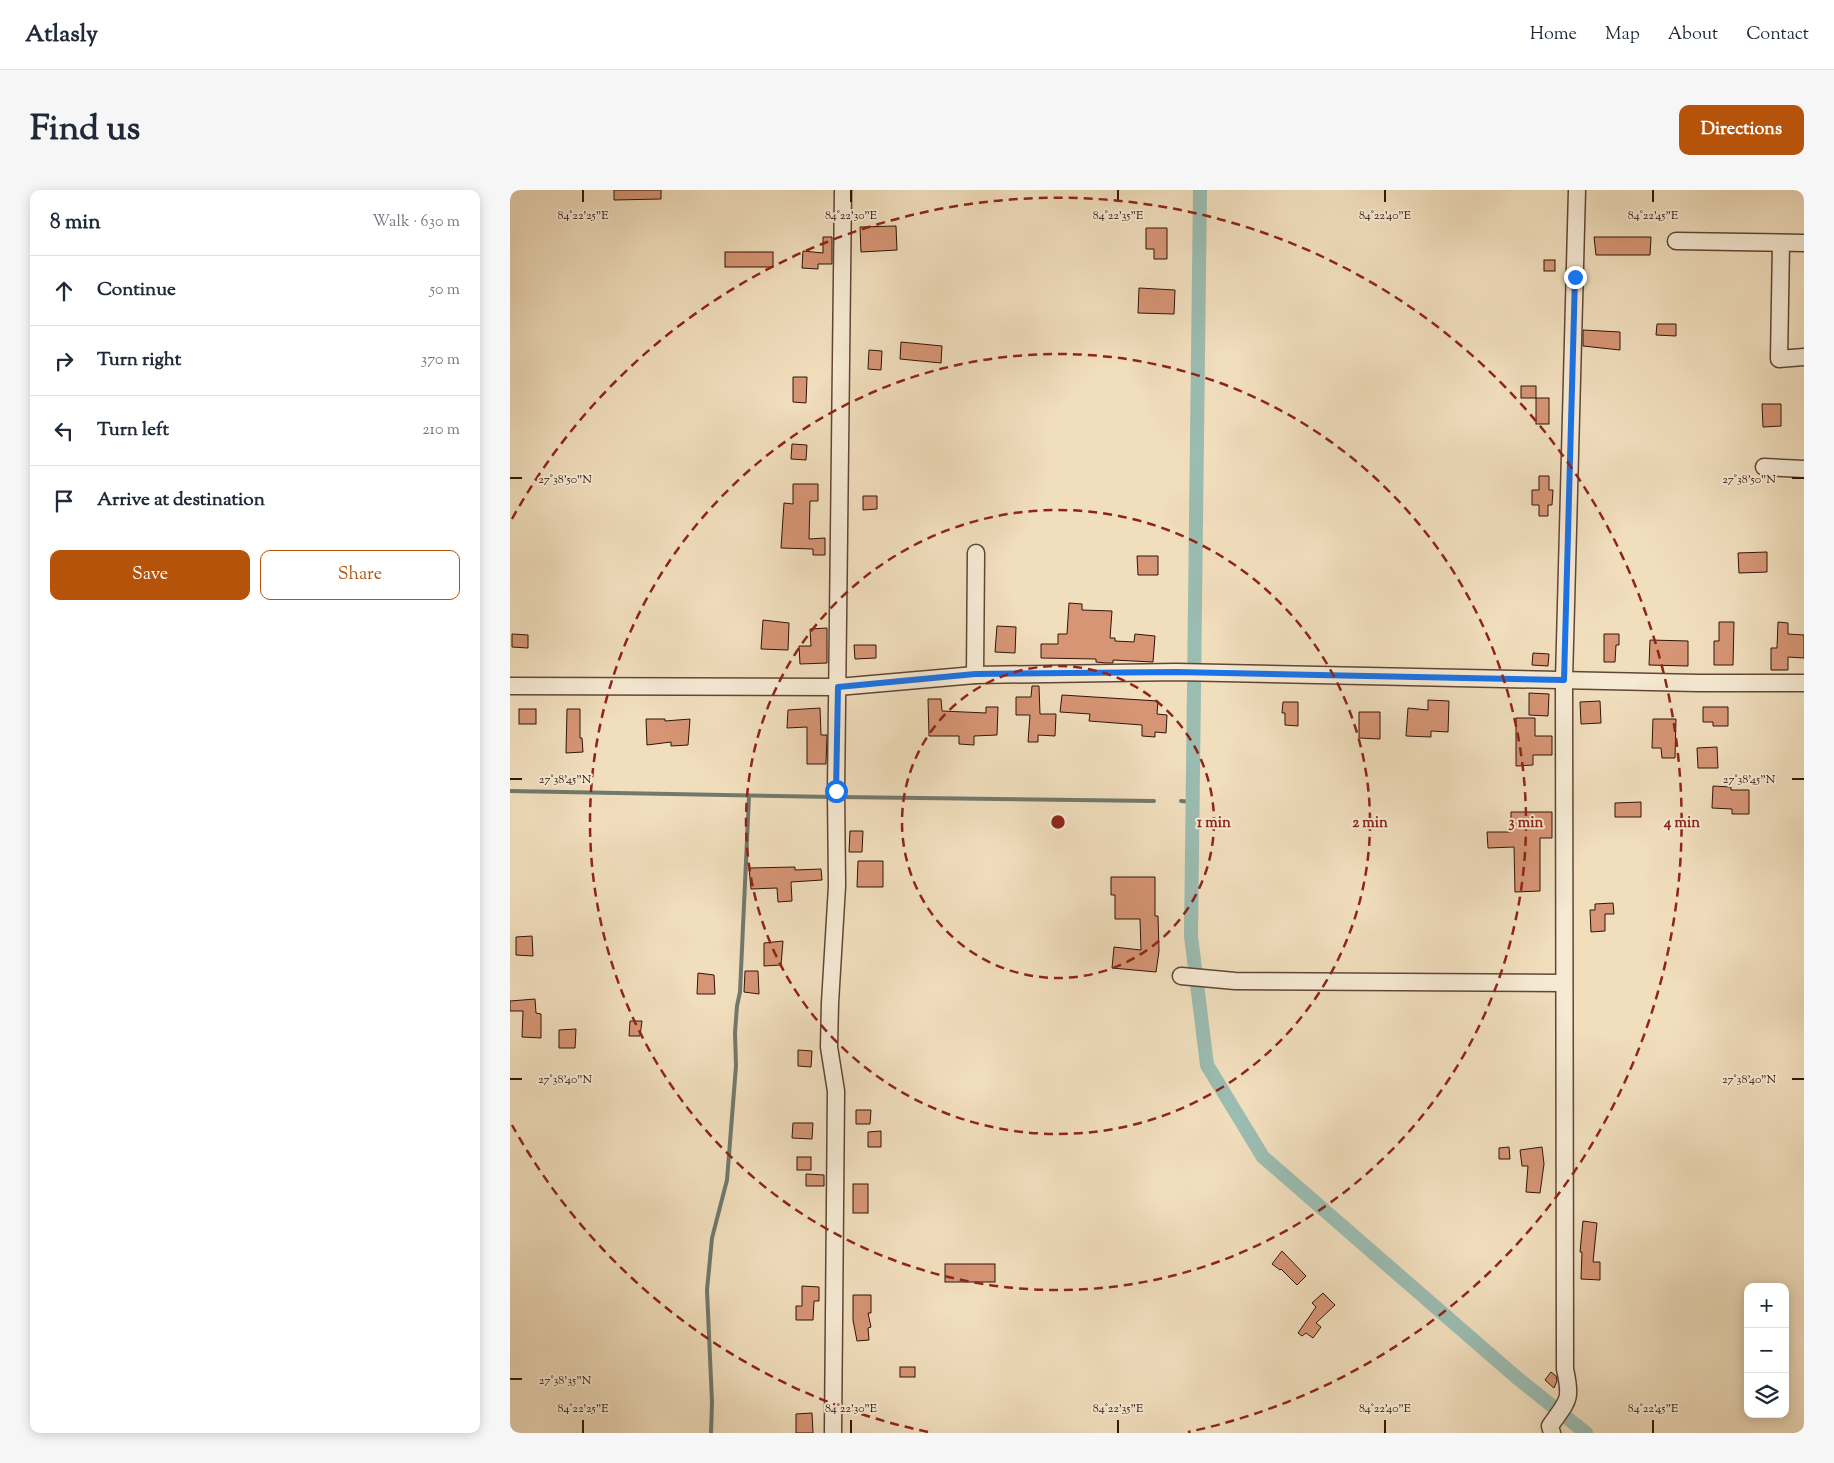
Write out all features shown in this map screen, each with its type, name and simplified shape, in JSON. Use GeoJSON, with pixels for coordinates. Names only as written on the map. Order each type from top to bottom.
{"type":"FeatureCollection","features":[{"type":"Feature","properties":{"kind":"street"},"geometry":{"type":"LineString","coordinates":[[833,1433],[836,1091],[829,1047],[836,886],[843,190]]}},
{"type":"Feature","properties":{"kind":"street"},"geometry":{"type":"LineString","coordinates":[[1553,1427],[1566,1403],[1570,1391],[1565,1369],[1564,680],[1577,190]]}},
{"type":"Feature","properties":{"kind":"street"},"geometry":{"type":"LineString","coordinates":[[1676,241],[1804,243]]}},
{"type":"Feature","properties":{"kind":"street"},"geometry":{"type":"LineString","coordinates":[[1781,243],[1779,359],[1804,358]]}},
{"type":"Feature","properties":{"kind":"street"},"geometry":{"type":"LineString","coordinates":[[1764,467],[1804,469]]}},
{"type":"Feature","properties":{"kind":"street"},"geometry":{"type":"LineString","coordinates":[[975,674],[976,553]]}},
{"type":"Feature","properties":{"kind":"street"},"geometry":{"type":"LineString","coordinates":[[510,686],[838,687],[975,674],[1176,672],[1804,683]]}},
{"type":"Feature","properties":{"kind":"street"},"geometry":{"type":"LineString","coordinates":[[1181,976],[1235,981],[1564,983]]}},
{"type":"Feature","properties":{"kind":"building"},"geometry":{"type":"Polygon","coordinates":[[[614,190],[661,190],[661,199],[614,200],[614,190]]]}},
{"type":"Feature","properties":{"kind":"building"},"geometry":{"type":"Polygon","coordinates":[[[896,226],[897,250],[861,252],[860,227],[896,226]]]}},
{"type":"Feature","properties":{"kind":"building"},"geometry":{"type":"Polygon","coordinates":[[[1146,228],[1167,228],[1167,259],[1154,259],[1154,249],[1146,249],[1146,228]]]}},
{"type":"Feature","properties":{"kind":"building"},"geometry":{"type":"Polygon","coordinates":[[[823,237],[832,237],[832,264],[818,264],[818,269],[802,268],[803,251],[823,253],[823,237]]]}},
{"type":"Feature","properties":{"kind":"building"},"geometry":{"type":"Polygon","coordinates":[[[1594,237],[1651,237],[1650,255],[1596,255],[1594,237]]]}},
{"type":"Feature","properties":{"kind":"building"},"geometry":{"type":"Polygon","coordinates":[[[725,252],[773,252],[773,267],[725,267],[725,252]]]}},
{"type":"Feature","properties":{"kind":"building"},"geometry":{"type":"Polygon","coordinates":[[[1544,260],[1555,260],[1555,271],[1544,271],[1544,260]]]}},
{"type":"Feature","properties":{"kind":"building"},"geometry":{"type":"Polygon","coordinates":[[[1139,288],[1175,290],[1174,314],[1138,313],[1139,288]]]}},
{"type":"Feature","properties":{"kind":"building"},"geometry":{"type":"Polygon","coordinates":[[[1657,324],[1676,324],[1676,336],[1656,335],[1657,324]]]}},
{"type":"Feature","properties":{"kind":"building"},"geometry":{"type":"Polygon","coordinates":[[[1583,330],[1620,332],[1620,350],[1583,346],[1583,330]]]}},
{"type":"Feature","properties":{"kind":"building"},"geometry":{"type":"Polygon","coordinates":[[[901,342],[942,346],[941,363],[900,359],[901,342]]]}},
{"type":"Feature","properties":{"kind":"building"},"geometry":{"type":"Polygon","coordinates":[[[869,350],[882,351],[881,370],[868,369],[869,350]]]}},
{"type":"Feature","properties":{"kind":"building"},"geometry":{"type":"Polygon","coordinates":[[[793,377],[807,377],[806,403],[793,402],[793,377]]]}},
{"type":"Feature","properties":{"kind":"building"},"geometry":{"type":"Polygon","coordinates":[[[1521,386],[1536,386],[1536,398],[1521,398],[1521,386]]]}},
{"type":"Feature","properties":{"kind":"building"},"geometry":{"type":"Polygon","coordinates":[[[1536,398],[1549,398],[1549,424],[1536,424],[1536,398]]]}},
{"type":"Feature","properties":{"kind":"building"},"geometry":{"type":"Polygon","coordinates":[[[1762,404],[1781,404],[1781,426],[1763,427],[1762,404]]]}},
{"type":"Feature","properties":{"kind":"building"},"geometry":{"type":"Polygon","coordinates":[[[792,444],[807,445],[806,460],[791,459],[792,444]]]}},
{"type":"Feature","properties":{"kind":"building"},"geometry":{"type":"Polygon","coordinates":[[[1539,476],[1549,476],[1549,490],[1553,490],[1552,505],[1548,505],[1548,516],[1539,516],[1539,505],[1532,505],[1532,490],[1539,490],[1539,476]]]}},
{"type":"Feature","properties":{"kind":"building"},"geometry":{"type":"Polygon","coordinates":[[[793,484],[818,484],[818,501],[810,501],[809,539],[825,538],[825,555],[813,555],[813,549],[781,548],[784,503],[793,504],[793,484]]]}},
{"type":"Feature","properties":{"kind":"building"},"geometry":{"type":"Polygon","coordinates":[[[863,496],[877,496],[877,509],[863,510],[863,496]]]}},
{"type":"Feature","properties":{"kind":"building"},"geometry":{"type":"Polygon","coordinates":[[[1767,552],[1767,572],[1739,573],[1738,553],[1767,552]]]}},
{"type":"Feature","properties":{"kind":"building"},"geometry":{"type":"Polygon","coordinates":[[[1137,556],[1158,556],[1158,575],[1138,575],[1137,556]]]}},
{"type":"Feature","properties":{"kind":"building"},"geometry":{"type":"Polygon","coordinates":[[[1069,603],[1082,604],[1082,610],[1112,611],[1110,638],[1115,638],[1115,641],[1134,642],[1135,634],[1155,636],[1153,662],[1113,660],[1113,663],[1106,663],[1096,662],[1096,659],[1041,658],[1041,644],[1058,644],[1058,634],[1067,634],[1069,603]]]}},
{"type":"Feature","properties":{"kind":"building"},"geometry":{"type":"Polygon","coordinates":[[[763,620],[789,623],[788,650],[761,649],[763,620]]]}},
{"type":"Feature","properties":{"kind":"building"},"geometry":{"type":"Polygon","coordinates":[[[1719,622],[1734,622],[1733,665],[1714,665],[1714,641],[1719,641],[1719,622]]]}},
{"type":"Feature","properties":{"kind":"building"},"geometry":{"type":"Polygon","coordinates":[[[1778,622],[1788,623],[1788,634],[1804,635],[1804,658],[1788,657],[1788,670],[1771,670],[1771,648],[1777,648],[1778,622]]]}},
{"type":"Feature","properties":{"kind":"building"},"geometry":{"type":"Polygon","coordinates":[[[997,626],[1016,627],[1015,653],[995,652],[997,626]]]}},
{"type":"Feature","properties":{"kind":"building"},"geometry":{"type":"Polygon","coordinates":[[[827,628],[827,663],[800,664],[799,646],[811,646],[810,629],[827,628]]]}},
{"type":"Feature","properties":{"kind":"building"},"geometry":{"type":"Polygon","coordinates":[[[512,634],[528,635],[528,648],[512,647],[512,634]]]}},
{"type":"Feature","properties":{"kind":"building"},"geometry":{"type":"Polygon","coordinates":[[[1604,634],[1619,634],[1619,645],[1616,645],[1615,662],[1604,662],[1604,634]]]}},
{"type":"Feature","properties":{"kind":"building"},"geometry":{"type":"Polygon","coordinates":[[[1650,640],[1688,641],[1688,666],[1649,665],[1650,640]]]}},
{"type":"Feature","properties":{"kind":"building"},"geometry":{"type":"Polygon","coordinates":[[[854,645],[876,645],[876,658],[855,659],[854,645]]]}},
{"type":"Feature","properties":{"kind":"building"},"geometry":{"type":"Polygon","coordinates":[[[1533,653],[1549,654],[1548,666],[1532,665],[1533,653]]]}},
{"type":"Feature","properties":{"kind":"building"},"geometry":{"type":"Polygon","coordinates":[[[1032,686],[1039,686],[1040,714],[1056,714],[1055,736],[1038,735],[1038,742],[1028,742],[1030,715],[1016,715],[1016,697],[1031,697],[1032,686]]]}},
{"type":"Feature","properties":{"kind":"building"},"geometry":{"type":"Polygon","coordinates":[[[1529,693],[1549,694],[1548,716],[1529,715],[1529,693]]]}},
{"type":"Feature","properties":{"kind":"building"},"geometry":{"type":"Polygon","coordinates":[[[1062,695],[1158,701],[1157,714],[1167,715],[1166,733],[1155,732],[1155,737],[1142,736],[1142,725],[1089,721],[1090,714],[1060,712],[1062,695]]]}},
{"type":"Feature","properties":{"kind":"building"},"geometry":{"type":"Polygon","coordinates":[[[928,699],[941,699],[942,711],[986,713],[986,707],[998,707],[997,735],[974,736],[974,745],[959,744],[959,736],[929,736],[928,699]]]}},
{"type":"Feature","properties":{"kind":"building"},"geometry":{"type":"Polygon","coordinates":[[[1428,700],[1449,701],[1448,732],[1431,731],[1431,737],[1406,736],[1408,708],[1428,710],[1428,700]]]}},
{"type":"Feature","properties":{"kind":"building"},"geometry":{"type":"Polygon","coordinates":[[[1600,701],[1601,723],[1581,724],[1580,702],[1600,701]]]}},
{"type":"Feature","properties":{"kind":"building"},"geometry":{"type":"Polygon","coordinates":[[[1283,702],[1298,702],[1298,726],[1285,725],[1285,713],[1282,713],[1283,702]]]}},
{"type":"Feature","properties":{"kind":"building"},"geometry":{"type":"Polygon","coordinates":[[[1703,707],[1728,707],[1728,726],[1713,726],[1713,722],[1703,722],[1703,707]]]}},
{"type":"Feature","properties":{"kind":"building"},"geometry":{"type":"Polygon","coordinates":[[[820,708],[821,735],[827,735],[826,764],[807,764],[807,727],[787,728],[788,710],[820,708]]]}},
{"type":"Feature","properties":{"kind":"building"},"geometry":{"type":"Polygon","coordinates":[[[519,709],[536,709],[536,724],[519,724],[519,709]]]}},
{"type":"Feature","properties":{"kind":"building"},"geometry":{"type":"Polygon","coordinates":[[[567,709],[580,709],[580,738],[582,738],[583,752],[566,753],[567,709]]]}},
{"type":"Feature","properties":{"kind":"building"},"geometry":{"type":"Polygon","coordinates":[[[1359,712],[1380,712],[1380,739],[1359,738],[1359,712]]]}},
{"type":"Feature","properties":{"kind":"building"},"geometry":{"type":"Polygon","coordinates":[[[1516,718],[1535,718],[1535,736],[1552,736],[1552,755],[1533,755],[1533,765],[1516,766],[1516,718]]]}},
{"type":"Feature","properties":{"kind":"building"},"geometry":{"type":"Polygon","coordinates":[[[646,719],[665,719],[665,721],[690,719],[688,745],[671,746],[671,742],[647,745],[646,719]]]}},
{"type":"Feature","properties":{"kind":"building"},"geometry":{"type":"Polygon","coordinates":[[[1653,719],[1676,719],[1675,758],[1662,758],[1661,748],[1652,748],[1653,719]]]}},
{"type":"Feature","properties":{"kind":"building"},"geometry":{"type":"Polygon","coordinates":[[[1717,747],[1718,768],[1698,768],[1697,748],[1717,747]]]}},
{"type":"Feature","properties":{"kind":"building"},"geometry":{"type":"Polygon","coordinates":[[[1713,786],[1731,787],[1731,790],[1749,790],[1749,814],[1732,814],[1732,809],[1712,808],[1713,786]]]}},
{"type":"Feature","properties":{"kind":"building"},"geometry":{"type":"Polygon","coordinates":[[[1641,802],[1641,817],[1615,817],[1615,803],[1641,802]]]}},
{"type":"Feature","properties":{"kind":"building"},"geometry":{"type":"Polygon","coordinates":[[[1511,812],[1552,812],[1552,838],[1540,838],[1540,891],[1515,892],[1514,847],[1488,848],[1487,832],[1511,832],[1511,812]]]}},
{"type":"Feature","properties":{"kind":"building"},"geometry":{"type":"Polygon","coordinates":[[[850,831],[863,831],[862,852],[849,852],[850,831]]]}},
{"type":"Feature","properties":{"kind":"building"},"geometry":{"type":"Polygon","coordinates":[[[858,861],[883,861],[883,887],[857,887],[858,861]]]}},
{"type":"Feature","properties":{"kind":"building"},"geometry":{"type":"Polygon","coordinates":[[[795,867],[795,870],[821,869],[822,880],[791,882],[792,901],[778,902],[777,888],[751,889],[749,868],[795,867]]]}},
{"type":"Feature","properties":{"kind":"building"},"geometry":{"type":"Polygon","coordinates":[[[1111,877],[1155,877],[1155,916],[1158,916],[1159,951],[1156,972],[1112,968],[1114,947],[1141,950],[1140,919],[1115,919],[1115,895],[1111,895],[1111,877]]]}},
{"type":"Feature","properties":{"kind":"building"},"geometry":{"type":"Polygon","coordinates":[[[1613,903],[1614,914],[1605,914],[1605,931],[1591,932],[1590,910],[1595,910],[1595,904],[1613,903]]]}},
{"type":"Feature","properties":{"kind":"building"},"geometry":{"type":"Polygon","coordinates":[[[532,936],[533,956],[516,955],[516,937],[532,936]]]}},
{"type":"Feature","properties":{"kind":"building"},"geometry":{"type":"Polygon","coordinates":[[[783,941],[781,965],[764,966],[764,943],[783,941]]]}},
{"type":"Feature","properties":{"kind":"building"},"geometry":{"type":"Polygon","coordinates":[[[745,971],[758,971],[759,994],[744,992],[745,971]]]}},
{"type":"Feature","properties":{"kind":"building"},"geometry":{"type":"Polygon","coordinates":[[[698,973],[714,975],[715,994],[697,994],[698,973]]]}},
{"type":"Feature","properties":{"kind":"building"},"geometry":{"type":"Polygon","coordinates":[[[535,999],[536,1013],[541,1014],[541,1038],[522,1037],[523,1011],[510,1011],[510,1001],[535,999]]]}},
{"type":"Feature","properties":{"kind":"building"},"geometry":{"type":"Polygon","coordinates":[[[630,1021],[642,1021],[640,1036],[629,1036],[630,1021]]]}},
{"type":"Feature","properties":{"kind":"building"},"geometry":{"type":"Polygon","coordinates":[[[576,1029],[575,1048],[559,1048],[559,1030],[576,1029]]]}},
{"type":"Feature","properties":{"kind":"building"},"geometry":{"type":"Polygon","coordinates":[[[798,1050],[812,1051],[811,1067],[798,1066],[798,1050]]]}},
{"type":"Feature","properties":{"kind":"building"},"geometry":{"type":"Polygon","coordinates":[[[856,1110],[871,1110],[870,1124],[856,1124],[856,1110]]]}},
{"type":"Feature","properties":{"kind":"building"},"geometry":{"type":"Polygon","coordinates":[[[793,1123],[813,1123],[812,1139],[792,1138],[793,1123]]]}},
{"type":"Feature","properties":{"kind":"building"},"geometry":{"type":"Polygon","coordinates":[[[881,1131],[881,1147],[868,1147],[868,1132],[881,1131]]]}},
{"type":"Feature","properties":{"kind":"building"},"geometry":{"type":"Polygon","coordinates":[[[1509,1147],[1510,1159],[1499,1159],[1499,1148],[1509,1147]]]}},
{"type":"Feature","properties":{"kind":"building"},"geometry":{"type":"Polygon","coordinates":[[[1542,1147],[1544,1164],[1540,1193],[1526,1192],[1528,1166],[1522,1166],[1520,1150],[1542,1147]]]}},
{"type":"Feature","properties":{"kind":"building"},"geometry":{"type":"Polygon","coordinates":[[[797,1157],[811,1157],[811,1170],[797,1170],[797,1157]]]}},
{"type":"Feature","properties":{"kind":"building"},"geometry":{"type":"Polygon","coordinates":[[[806,1174],[824,1175],[824,1186],[806,1186],[806,1174]]]}},
{"type":"Feature","properties":{"kind":"building"},"geometry":{"type":"Polygon","coordinates":[[[853,1184],[868,1184],[868,1213],[853,1213],[853,1184]]]}},
{"type":"Feature","properties":{"kind":"building"},"geometry":{"type":"Polygon","coordinates":[[[1583,1221],[1597,1223],[1593,1262],[1600,1262],[1600,1280],[1581,1279],[1582,1252],[1580,1252],[1583,1221]]]}},
{"type":"Feature","properties":{"kind":"building"},"geometry":{"type":"Polygon","coordinates":[[[1282,1251],[1306,1276],[1297,1285],[1281,1269],[1272,1264],[1282,1251]]]}},
{"type":"Feature","properties":{"kind":"building"},"geometry":{"type":"Polygon","coordinates":[[[945,1264],[995,1264],[995,1282],[945,1282],[945,1264]]]}},
{"type":"Feature","properties":{"kind":"building"},"geometry":{"type":"Polygon","coordinates":[[[802,1286],[819,1287],[819,1301],[814,1301],[813,1320],[796,1320],[796,1306],[802,1306],[802,1286]]]}},
{"type":"Feature","properties":{"kind":"building"},"geometry":{"type":"Polygon","coordinates":[[[1323,1293],[1335,1305],[1316,1323],[1321,1327],[1313,1338],[1306,1333],[1302,1336],[1298,1333],[1316,1307],[1312,1303],[1323,1293]]]}},
{"type":"Feature","properties":{"kind":"building"},"geometry":{"type":"Polygon","coordinates":[[[853,1295],[871,1295],[871,1313],[868,1313],[871,1327],[868,1328],[869,1340],[857,1341],[853,1320],[853,1295]]]}},
{"type":"Feature","properties":{"kind":"building"},"geometry":{"type":"Polygon","coordinates":[[[900,1367],[915,1367],[915,1377],[900,1377],[900,1367]]]}},
{"type":"Feature","properties":{"kind":"building"},"geometry":{"type":"Polygon","coordinates":[[[1551,1372],[1556,1376],[1557,1381],[1554,1388],[1545,1380],[1551,1372]]]}},
{"type":"Feature","properties":{"kind":"building"},"geometry":{"type":"Polygon","coordinates":[[[812,1413],[813,1433],[796,1433],[796,1414],[812,1413]]]}},
{"type":"Feature","properties":{"kind":"waterway"},"geometry":{"type":"LineString","coordinates":[[1200,190],[1191,936],[1207,1065],[1263,1157],[1516,1377],[1586,1433]]}},
{"type":"Feature","properties":{"kind":"waterway"},"geometry":{"type":"LineString","coordinates":[[510,791],[833,797]]}},
{"type":"Feature","properties":{"kind":"waterway"},"geometry":{"type":"LineString","coordinates":[[711,1433],[712,1402],[707,1290],[712,1238],[727,1180],[736,1066],[735,1033],[740,992],[749,796]]}},
{"type":"Feature","properties":{"kind":"waterway"},"geometry":{"type":"LineString","coordinates":[[840,797],[1154,801]]}},
{"type":"Feature","properties":{"kind":"waterway"},"geometry":{"type":"LineString","coordinates":[[1181,801],[1192,802]]}},
{"type":"Feature","properties":{"kind":"route"},"geometry":{"type":"LineString","coordinates":[[836,791],[838,687],[975,674],[1176,672],[1564,680],[1575,277]]}}]}
